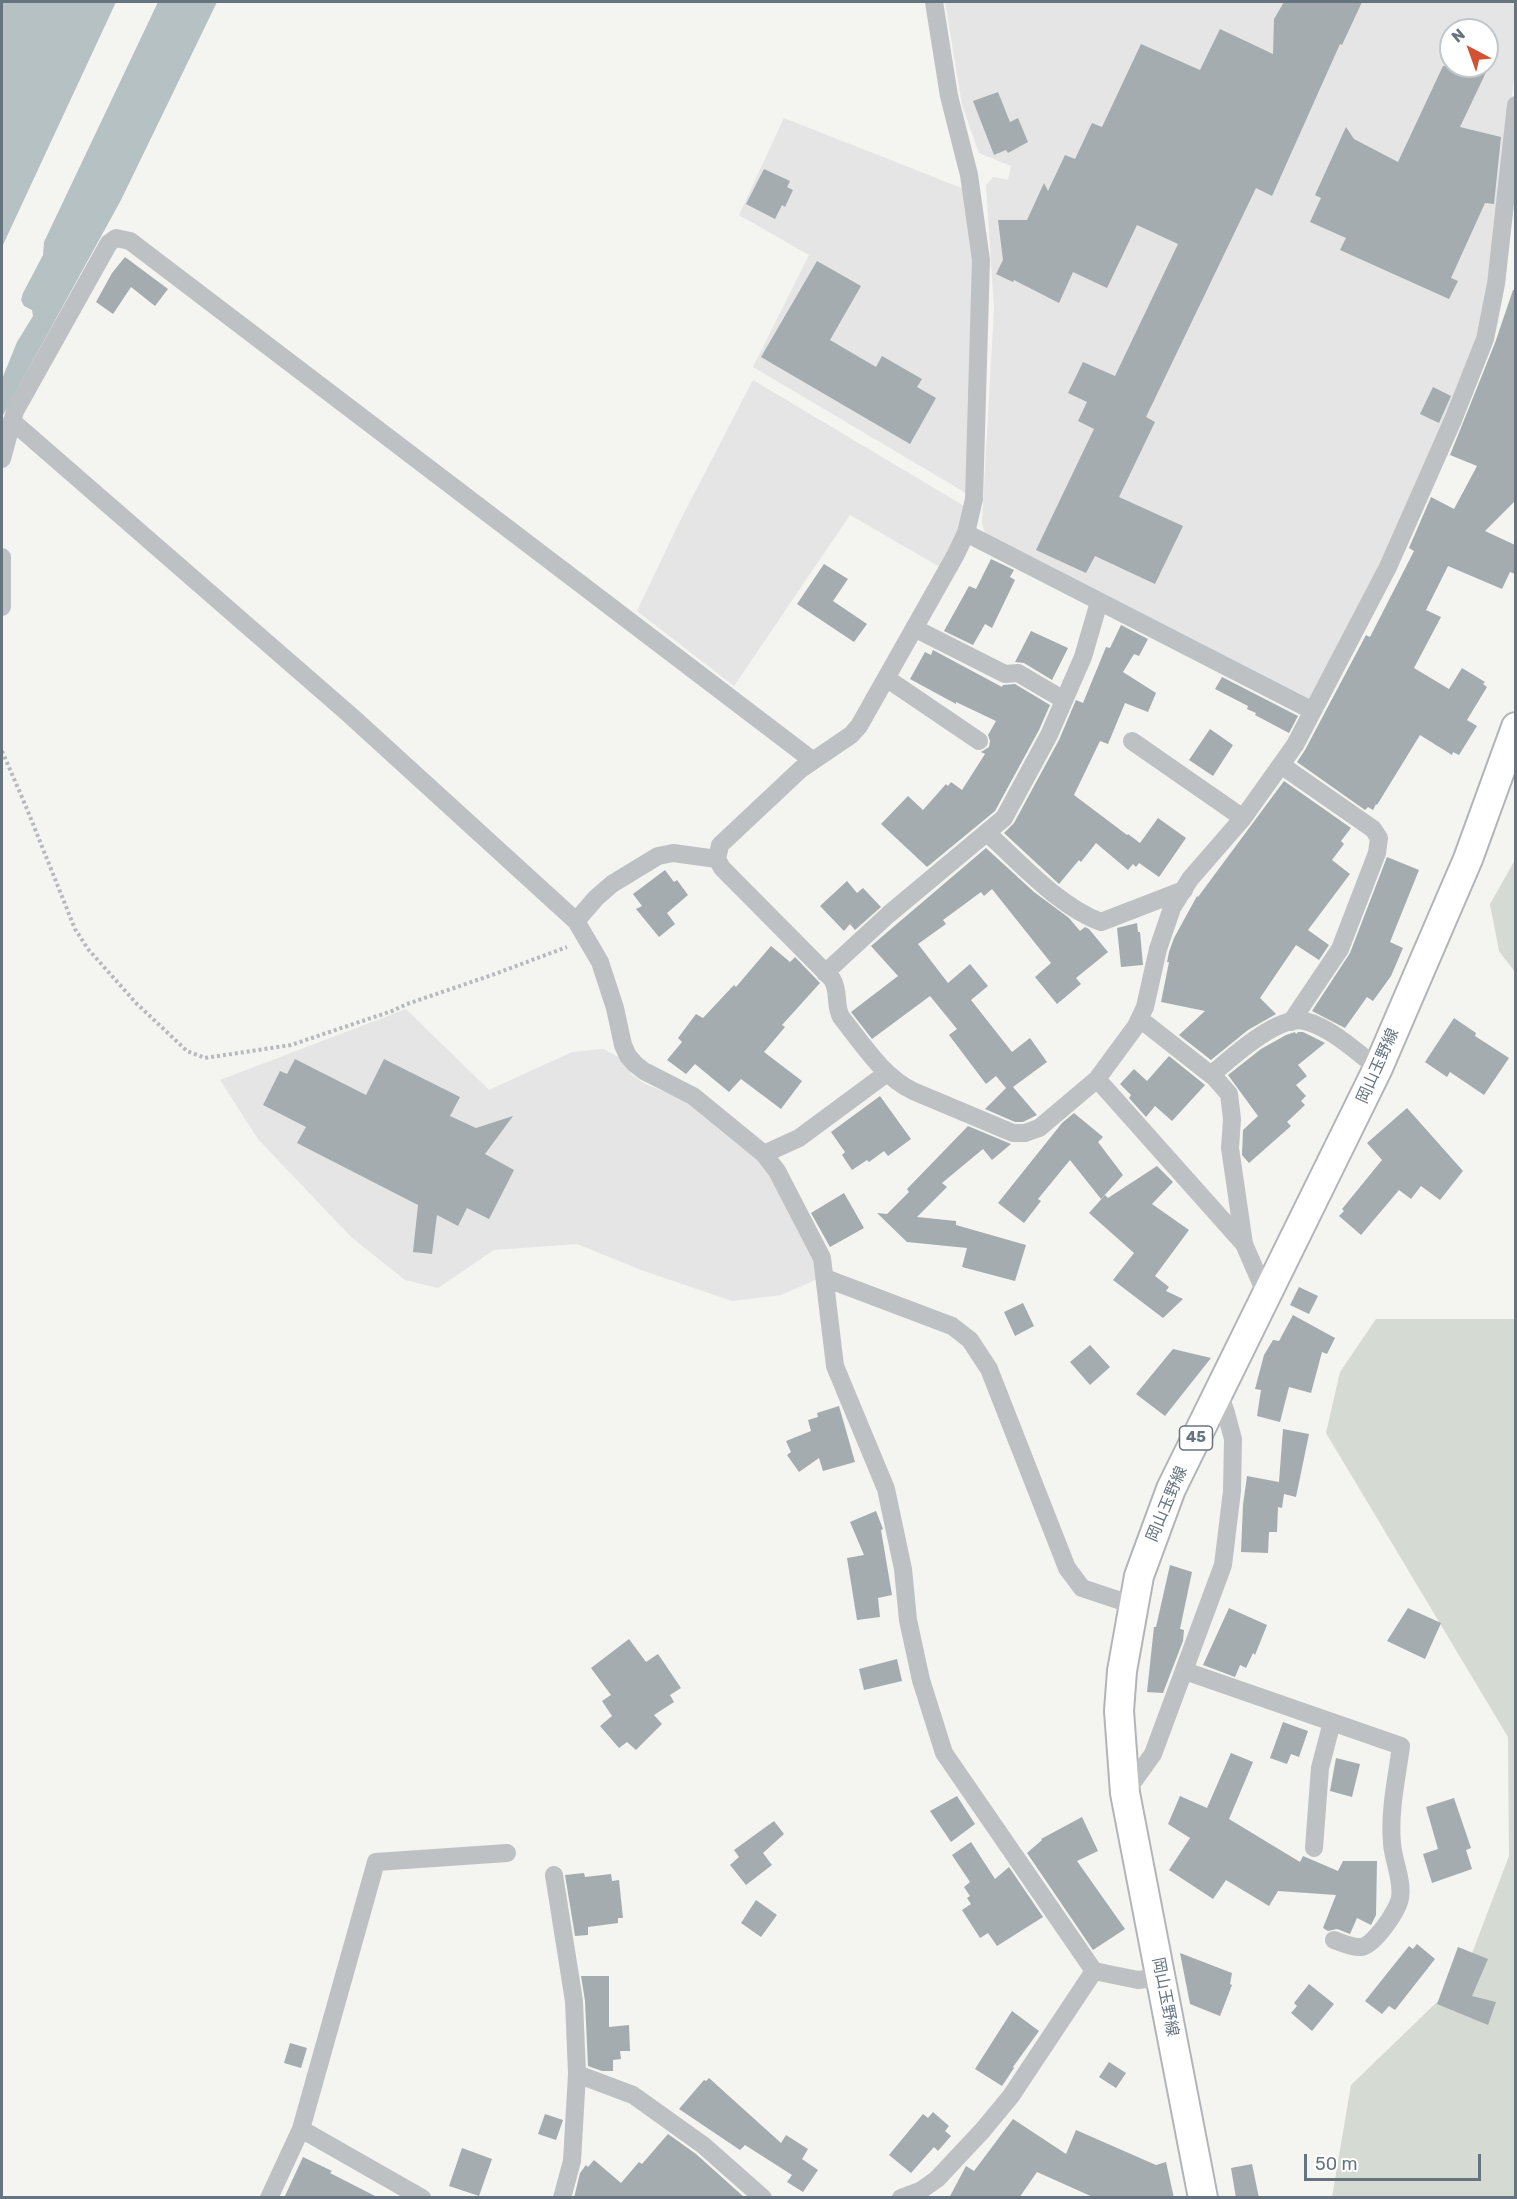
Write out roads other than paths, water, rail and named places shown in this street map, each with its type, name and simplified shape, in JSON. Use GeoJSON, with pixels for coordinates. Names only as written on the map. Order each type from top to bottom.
{"type":"FeatureCollection","features":[{"type":"Feature","properties":{"kind":"main road","name":"岡山玉野線"},"geometry":{"type":"LineString","coordinates":[[1203,2198],[1125,1793],[1119,1711],[1122,1671],[1139,1576],[1171,1488],[1378,1068],[1468,859],[1515,727]]}},
{"type":"Feature","properties":{"kind":"street"},"geometry":{"type":"LineString","coordinates":[[934,2],[949,96],[969,176],[981,260],[974,499],[966,533],[859,726],[851,735],[813,760],[720,845],[717,859],[722,868],[837,987],[836,1007],[841,1017],[887,1073],[899,1084],[913,1091],[1013,1133],[1024,1133],[1039,1128],[1097,1078],[1140,1019],[1145,1008],[1161,938],[1172,908],[1190,879],[1243,818],[1295,745],[1388,567],[1453,420],[1485,339],[1496,284],[1515,105]]}},
{"type":"Feature","properties":{"kind":"street"},"geometry":{"type":"LineString","coordinates":[[2,459],[15,411],[110,243],[116,238],[130,241],[813,760]]}},
{"type":"Feature","properties":{"kind":"street"},"geometry":{"type":"LineString","coordinates":[[12,421],[350,715],[576,921],[600,962],[615,1008],[623,1045],[635,1064],[693,1096],[764,1154],[777,1171],[822,1258],[835,1366],[886,1489],[903,1569],[908,1620],[921,1680],[944,1754],[1094,1971],[1138,1980],[1161,1977]]}},
{"type":"Feature","properties":{"kind":"street"},"geometry":{"type":"LineString","coordinates":[[966,533],[1313,711]]}},
{"type":"Feature","properties":{"kind":"street"},"geometry":{"type":"LineString","coordinates":[[2,557],[2,607]]}},
{"type":"Feature","properties":{"kind":"street"},"geometry":{"type":"LineString","coordinates":[[825,973],[889,914],[988,834],[1004,818],[1049,735],[1083,657],[1099,602]]}},
{"type":"Feature","properties":{"kind":"street"},"geometry":{"type":"LineString","coordinates":[[914,628],[1005,674],[1018,673],[1064,700]]}},
{"type":"Feature","properties":{"kind":"street"},"geometry":{"type":"LineString","coordinates":[[886,678],[979,741]]}},
{"type":"Feature","properties":{"kind":"street"},"geometry":{"type":"LineString","coordinates":[[1132,741],[1243,818]]}},
{"type":"Feature","properties":{"kind":"street"},"geometry":{"type":"LineString","coordinates":[[1281,765],[1373,829],[1379,838],[1377,853],[1340,949],[1291,1022]]}},
{"type":"Feature","properties":{"kind":"street"},"geometry":{"type":"LineString","coordinates":[[988,834],[1056,895],[1085,916],[1101,922],[1184,890]]}},
{"type":"Feature","properties":{"kind":"street"},"geometry":{"type":"LineString","coordinates":[[576,921],[612,884],[658,856],[673,853],[717,859]]}},
{"type":"Feature","properties":{"kind":"street"},"geometry":{"type":"LineString","coordinates":[[1140,1019],[1211,1074],[1229,1094],[1232,1119],[1230,1148],[1244,1244],[1267,1297]]}},
{"type":"Feature","properties":{"kind":"street"},"geometry":{"type":"LineString","coordinates":[[1211,1074],[1252,1040],[1291,1022],[1303,1020],[1329,1032],[1378,1068]]}},
{"type":"Feature","properties":{"kind":"street"},"geometry":{"type":"LineString","coordinates":[[764,1154],[799,1138],[887,1073]]}},
{"type":"Feature","properties":{"kind":"street"},"geometry":{"type":"LineString","coordinates":[[1097,1078],[1244,1244]]}},
{"type":"Feature","properties":{"kind":"street"},"geometry":{"type":"LineString","coordinates":[[825,1278],[952,1326],[970,1340],[989,1369],[1067,1568],[1082,1588],[1133,1605]]}},
{"type":"Feature","properties":{"kind":"street"},"geometry":{"type":"LineString","coordinates":[[1125,1793],[1153,1754],[1223,1565],[1232,1491],[1233,1439],[1219,1393]]}},
{"type":"Feature","properties":{"kind":"street"},"geometry":{"type":"LineString","coordinates":[[1185,1671],[1401,1746],[1393,1807],[1392,1843],[1399,1875],[1400,1899],[1384,1927],[1369,1945],[1359,1948],[1335,1940]]}},
{"type":"Feature","properties":{"kind":"street"},"geometry":{"type":"LineString","coordinates":[[1314,1848],[1320,1768],[1332,1722]]}},
{"type":"Feature","properties":{"kind":"street"},"geometry":{"type":"LineString","coordinates":[[269,2198],[301,2129],[376,1862],[507,1853]]}},
{"type":"Feature","properties":{"kind":"street"},"geometry":{"type":"LineString","coordinates":[[554,1875],[574,2001],[577,2074],[572,2161],[562,2198]]}},
{"type":"Feature","properties":{"kind":"street"},"geometry":{"type":"LineString","coordinates":[[901,2198],[920,2191],[937,2179],[982,2131],[1011,2096],[1094,1971]]}},
{"type":"Feature","properties":{"kind":"street"},"geometry":{"type":"LineString","coordinates":[[577,2074],[641,2100],[703,2145],[763,2198]]}},
{"type":"Feature","properties":{"kind":"street"},"geometry":{"type":"LineString","coordinates":[[301,2129],[422,2198]]}}]}
